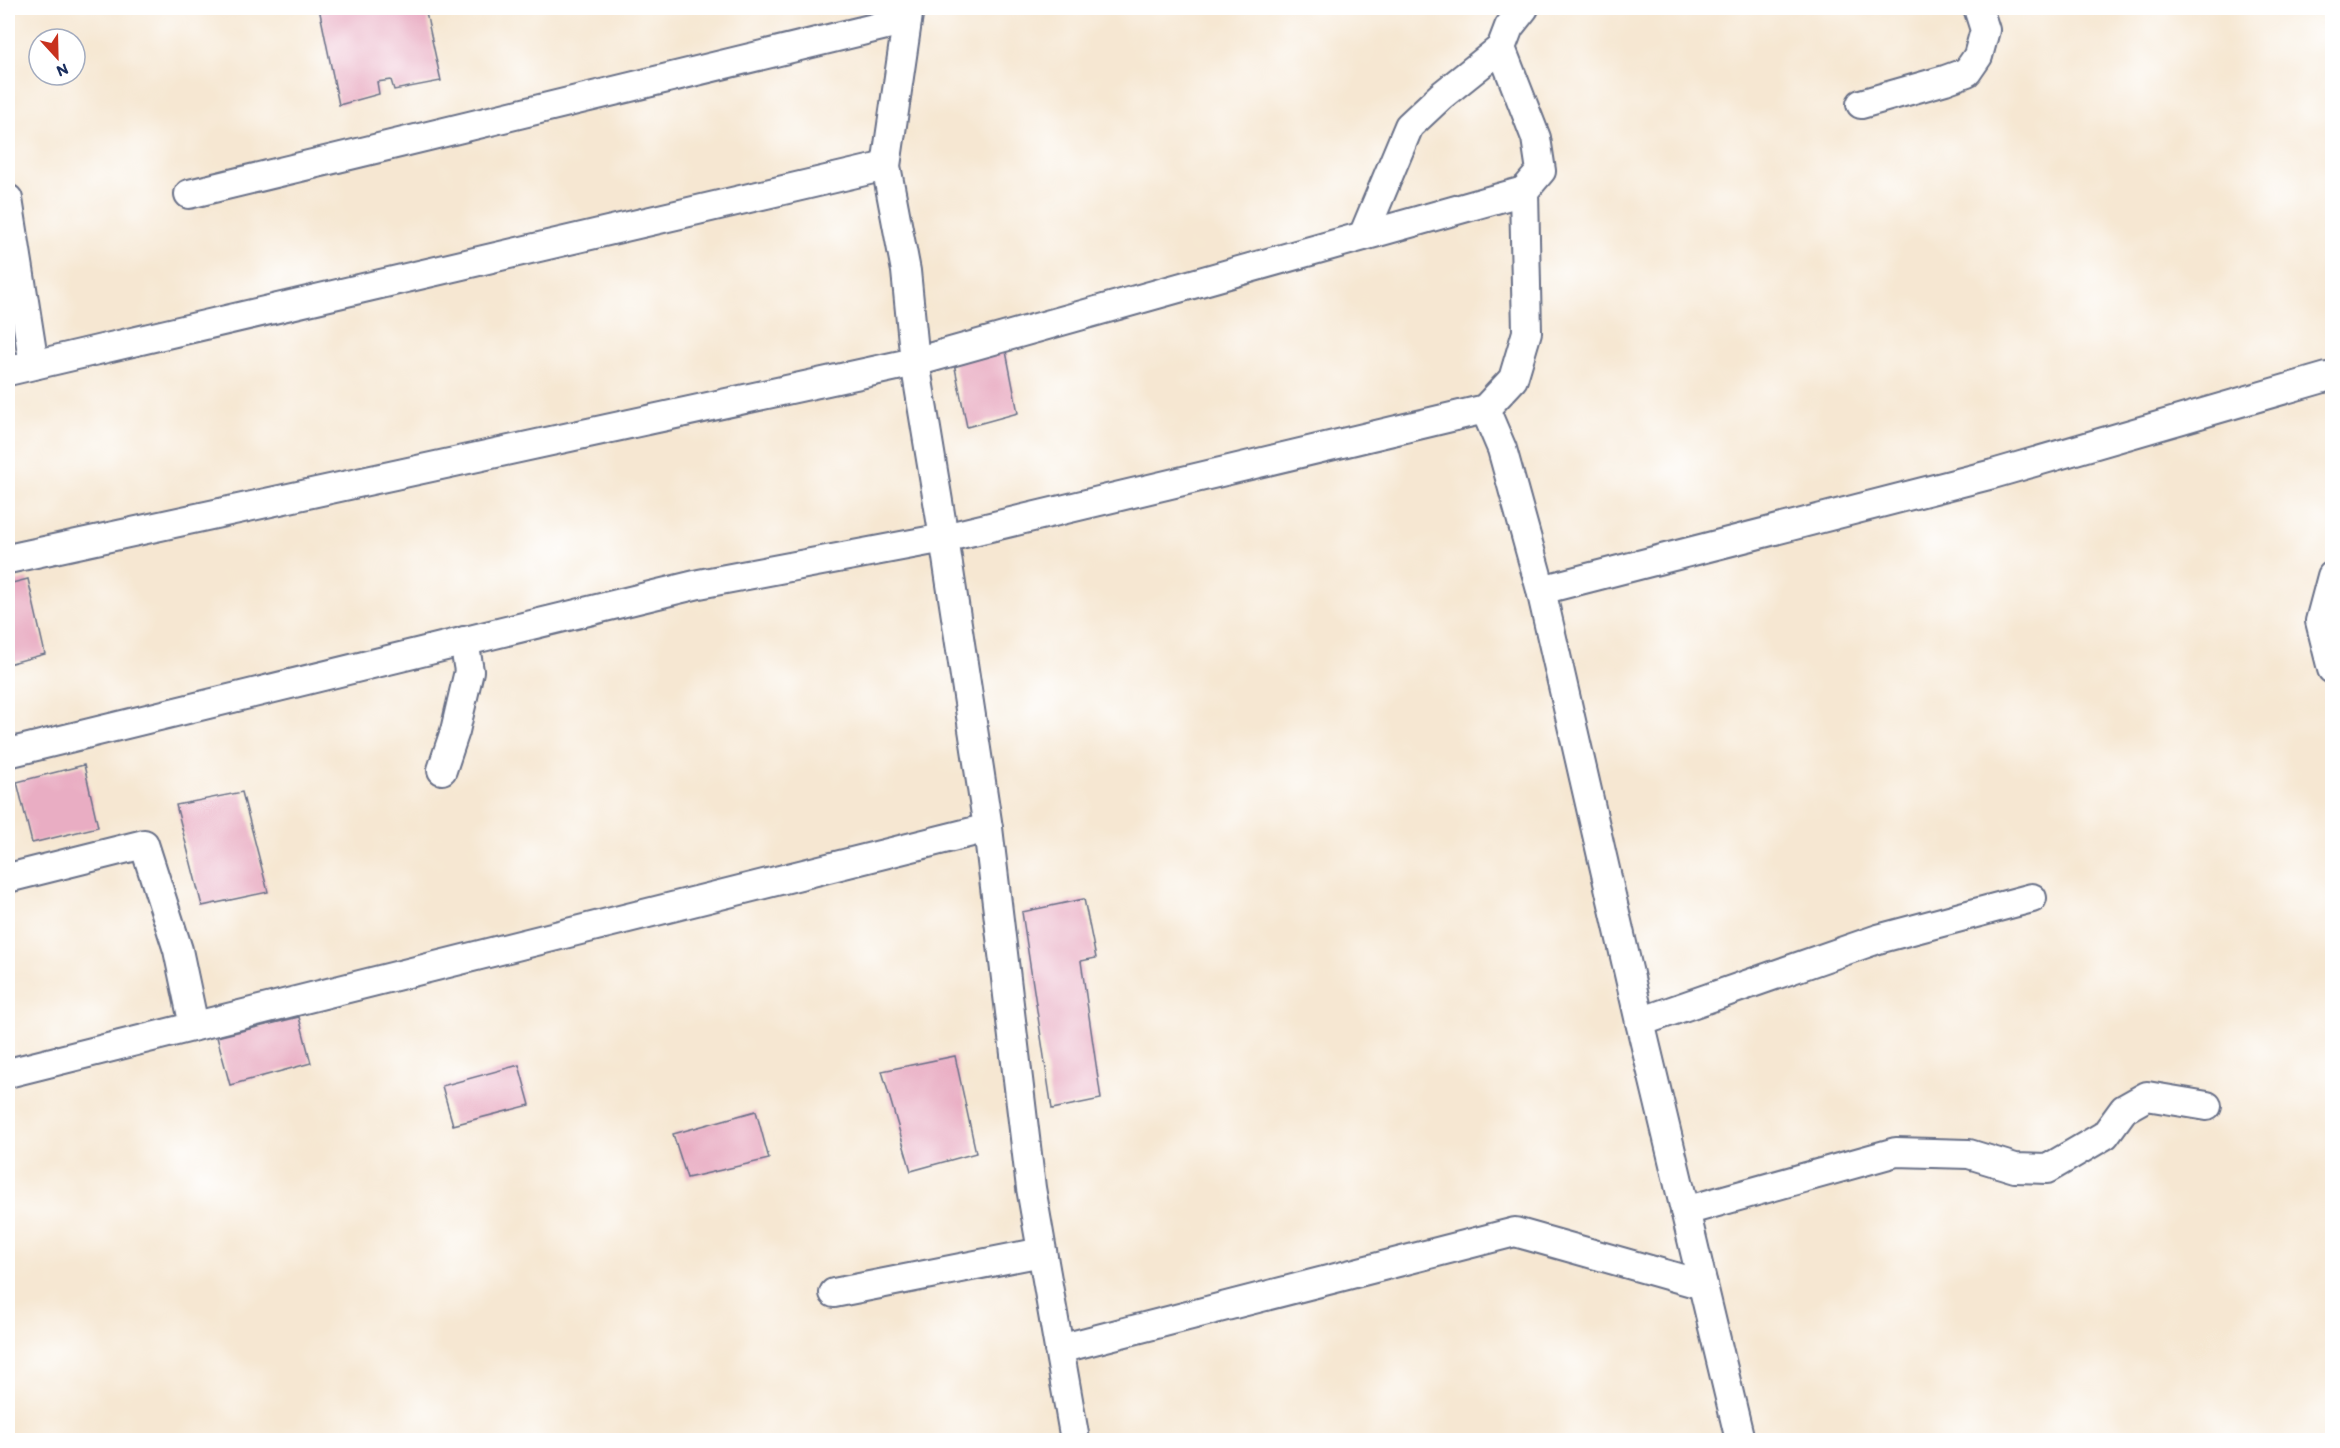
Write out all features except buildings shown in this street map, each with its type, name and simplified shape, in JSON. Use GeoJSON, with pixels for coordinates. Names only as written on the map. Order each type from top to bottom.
{"type":"FeatureCollection","features":[{"type":"Feature","properties":{"kind":"street"},"geometry":{"type":"LineString","coordinates":[[1363,236],[1409,126],[1441,96],[1501,48],[1509,27],[1524,8]]}},
{"type":"Feature","properties":{"kind":"street"},"geometry":{"type":"LineString","coordinates":[[1861,104],[1928,86],[1967,72],[1978,56],[1985,30],[1978,8]]}},
{"type":"Feature","properties":{"kind":"street"},"geometry":{"type":"LineString","coordinates":[[189,194],[908,14],[886,166],[906,271],[915,362],[945,538],[988,828],[1030,1176],[1075,1440]]}},
{"type":"Feature","properties":{"kind":"street"},"geometry":{"type":"LineString","coordinates":[[8,559],[915,362],[1524,191],[1541,171],[1536,138],[1501,48]]}},
{"type":"Feature","properties":{"kind":"street"},"geometry":{"type":"LineString","coordinates":[[8,199],[21,368],[886,166]]}},
{"type":"Feature","properties":{"kind":"street"},"geometry":{"type":"LineString","coordinates":[[8,753],[699,584],[945,538],[1485,409],[1513,379],[1527,332],[1524,191]]}},
{"type":"Feature","properties":{"kind":"street"},"geometry":{"type":"LineString","coordinates":[[1542,590],[1993,474],[2332,377]]}},
{"type":"Feature","properties":{"kind":"street"},"geometry":{"type":"LineString","coordinates":[[1485,409],[1502,449],[1542,590],[1640,1022],[1740,1440]]}},
{"type":"Feature","properties":{"kind":"street"},"geometry":{"type":"LineString","coordinates":[[2332,576],[2319,621],[2332,669]]}},
{"type":"Feature","properties":{"kind":"street"},"geometry":{"type":"LineString","coordinates":[[442,770],[455,731],[469,671],[464,641]]}},
{"type":"Feature","properties":{"kind":"street"},"geometry":{"type":"LineString","coordinates":[[8,1072],[988,828]]}},
{"type":"Feature","properties":{"kind":"street"},"geometry":{"type":"LineString","coordinates":[[8,878],[144,844],[178,950],[194,1026]]}},
{"type":"Feature","properties":{"kind":"street"},"geometry":{"type":"LineString","coordinates":[[1640,1022],[1878,939],[2032,898]]}},
{"type":"Feature","properties":{"kind":"street"},"geometry":{"type":"LineString","coordinates":[[1685,1211],[1896,1152],[1969,1154],[2014,1168],[2048,1169],[2105,1135],[2124,1109],[2147,1096],[2207,1106]]}},
{"type":"Feature","properties":{"kind":"street"},"geometry":{"type":"LineString","coordinates":[[1059,1349],[1515,1232],[1703,1285]]}},
{"type":"Feature","properties":{"kind":"street"},"geometry":{"type":"LineString","coordinates":[[834,1293],[1042,1252]]}}]}
